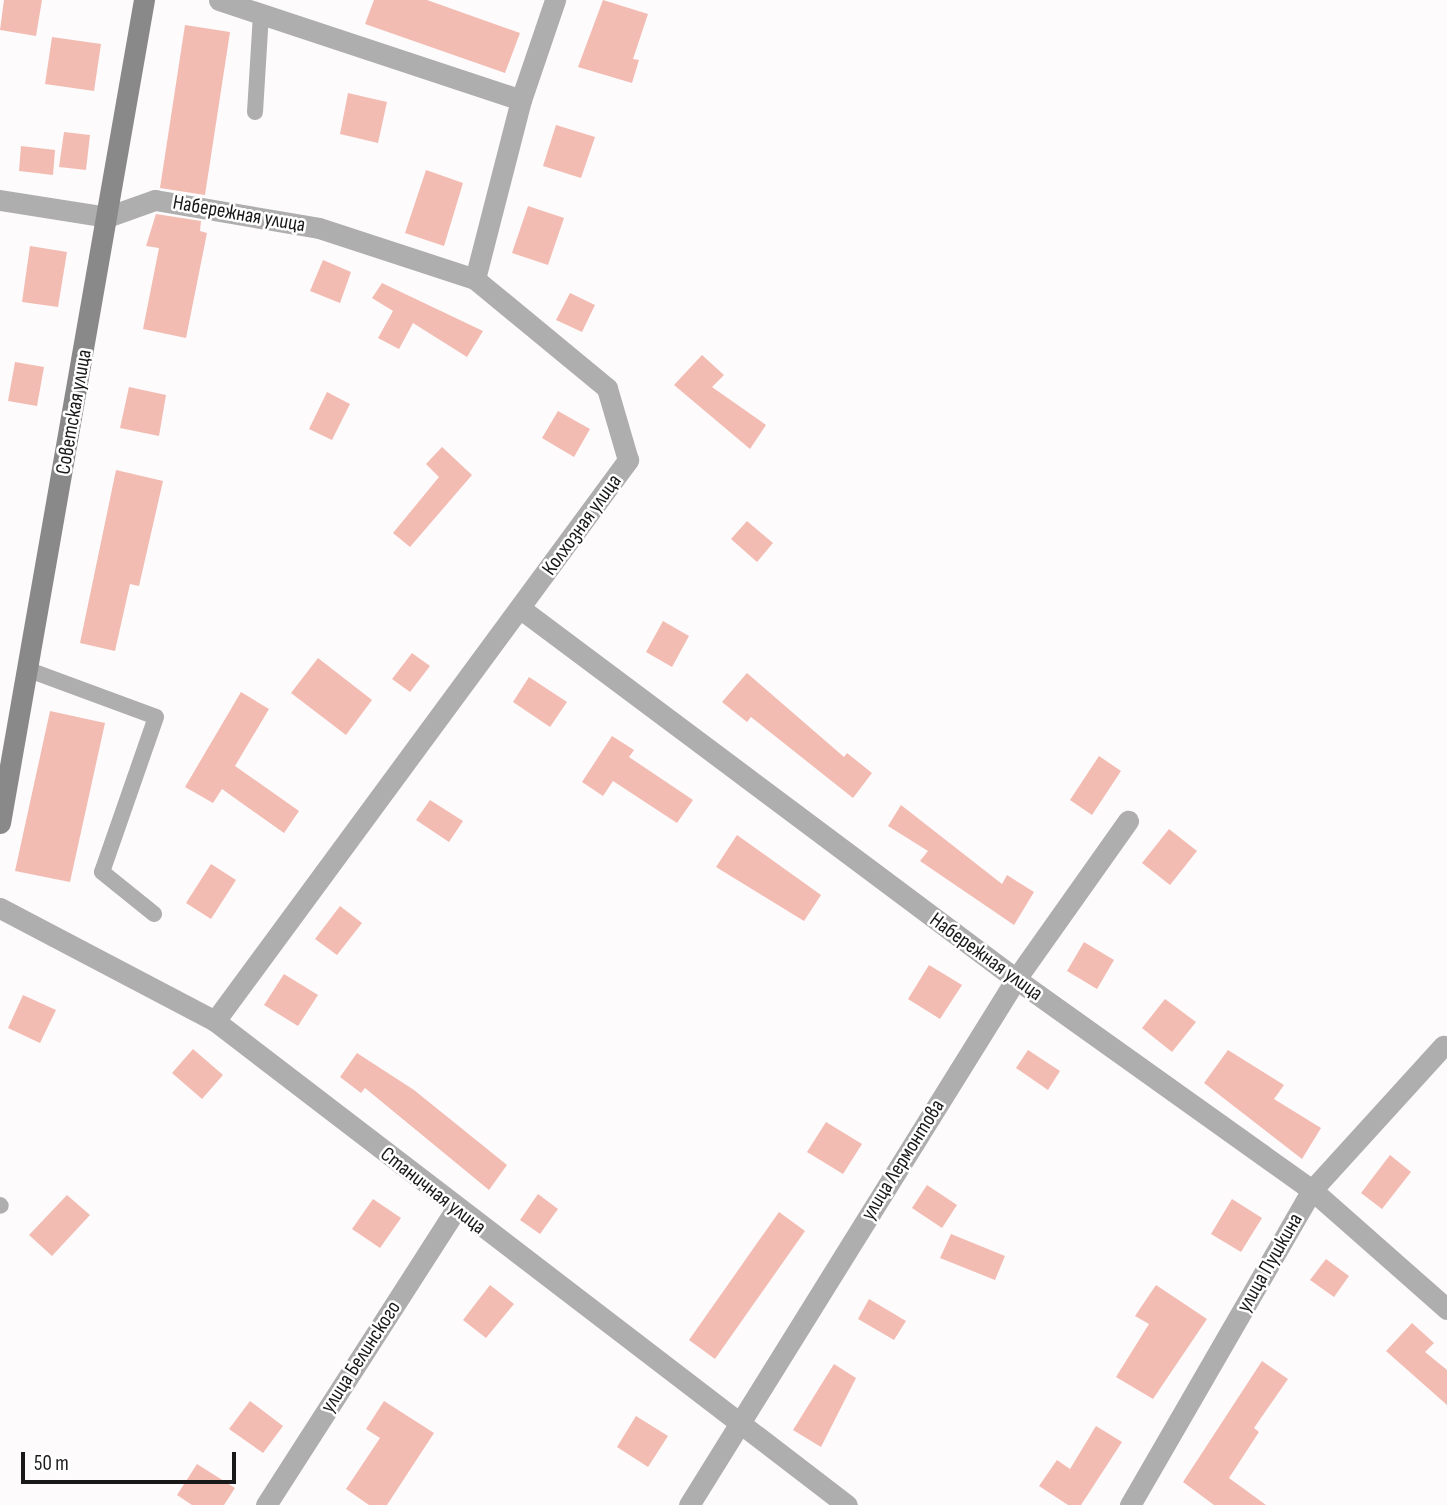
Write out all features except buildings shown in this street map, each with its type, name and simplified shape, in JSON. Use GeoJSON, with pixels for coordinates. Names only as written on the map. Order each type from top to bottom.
{"type":"FeatureCollection","features":[{"type":"Feature","properties":{"kind":"street","name":"Советская улица"},"geometry":{"type":"LineString","coordinates":[[0,823],[29,670],[144,0]]}},
{"type":"Feature","properties":{"kind":"street"},"geometry":{"type":"LineString","coordinates":[[219,0],[521,100]]}},
{"type":"Feature","properties":{"kind":"street"},"geometry":{"type":"LineString","coordinates":[[475,279],[521,100],[555,0]]}},
{"type":"Feature","properties":{"kind":"street","name":"Набережная улица"},"geometry":{"type":"LineString","coordinates":[[0,200],[107,217],[155,200],[169,202],[319,228],[475,279]]}},
{"type":"Feature","properties":{"kind":"street","name":"Колхозная улица"},"geometry":{"type":"LineString","coordinates":[[215,1021],[521,609],[628,460],[607,388],[475,279]]}},
{"type":"Feature","properties":{"kind":"street","name":"Набережная улица"},"geometry":{"type":"LineString","coordinates":[[521,609],[1016,979],[1312,1190],[1447,1309]]}},
{"type":"Feature","properties":{"kind":"street","name":"улица Лермонтова"},"geometry":{"type":"LineString","coordinates":[[689,1505],[1016,979],[1128,821]]}},
{"type":"Feature","properties":{"kind":"street","name":"Станичная улица"},"geometry":{"type":"LineString","coordinates":[[0,908],[215,1021],[456,1209],[848,1505]]}},
{"type":"Feature","properties":{"kind":"street","name":"улица Пушкина"},"geometry":{"type":"LineString","coordinates":[[1130,1505],[1312,1190],[1443,1046]]}},
{"type":"Feature","properties":{"kind":"street","name":"улица Белинского"},"geometry":{"type":"LineString","coordinates":[[266,1505],[456,1209]]}},
{"type":"Feature","properties":{"kind":"lane"},"geometry":{"type":"LineString","coordinates":[[254,112],[261,14]]}},
{"type":"Feature","properties":{"kind":"lane"},"geometry":{"type":"LineString","coordinates":[[29,670],[156,716],[102,872],[154,914]]}}]}
